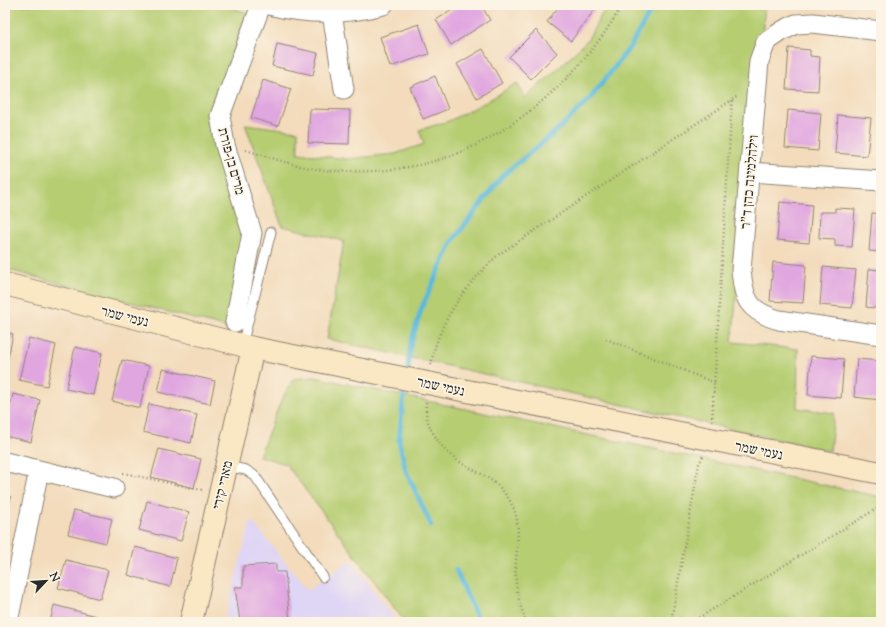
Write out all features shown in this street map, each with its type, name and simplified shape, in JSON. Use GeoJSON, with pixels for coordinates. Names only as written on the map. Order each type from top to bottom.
{"type":"FeatureCollection","features":[{"type":"Feature","properties":{"kind":"street","name":"מרים בן-פורת"},"geometry":{"type":"LineString","coordinates":[[235,322],[252,233],[225,145],[220,116],[261,5]]}},
{"type":"Feature","properties":{"kind":"street"},"geometry":{"type":"LineString","coordinates":[[269,5],[298,12],[333,9],[361,11],[383,5]]}},
{"type":"Feature","properties":{"kind":"street"},"geometry":{"type":"LineString","coordinates":[[333,9],[344,89]]}},
{"type":"Feature","properties":{"kind":"street","name":"וילהלמינה כהן ד\"ר"},"geometry":{"type":"LineString","coordinates":[[881,31],[813,23],[796,24],[782,31],[766,42],[759,61],[741,270],[744,293],[752,308],[766,316],[779,320],[881,335]]}},
{"type":"Feature","properties":{"kind":"street"},"geometry":{"type":"LineString","coordinates":[[750,172],[881,181]]}},
{"type":"Feature","properties":{"kind":"street","name":"נעמי שמר"},"geometry":{"type":"LineString","coordinates":[[5,284],[248,346],[711,441],[881,474]]}},
{"type":"Feature","properties":{"kind":"street","name":"מארי קירי"},"geometry":{"type":"LineString","coordinates":[[191,622],[226,466],[248,346]]}},
{"type":"Feature","properties":{"kind":"street"},"geometry":{"type":"LineString","coordinates":[[5,462],[114,488]]}},
{"type":"Feature","properties":{"kind":"street"},"geometry":{"type":"LineString","coordinates":[[5,621],[8,622],[39,470]]}},
{"type":"Feature","properties":{"kind":"lane"},"geometry":{"type":"LineString","coordinates":[[248,346],[271,232]]}},
{"type":"Feature","properties":{"kind":"lane"},"geometry":{"type":"LineString","coordinates":[[226,466],[246,470],[255,476],[323,577]]}},
{"type":"Feature","properties":{"kind":"path"},"geometry":{"type":"LineString","coordinates":[[246,150],[297,166],[336,171],[384,170],[427,163],[464,150],[511,125],[549,95],[586,58],[613,21],[622,5]]}},
{"type":"Feature","properties":{"kind":"path"},"geometry":{"type":"LineString","coordinates":[[431,366],[438,339],[453,308],[473,280],[498,254],[732,101],[757,82]]}},
{"type":"Feature","properties":{"kind":"path"},"geometry":{"type":"LineString","coordinates":[[671,622],[699,464],[711,441],[732,101]]}},
{"type":"Feature","properties":{"kind":"path"},"geometry":{"type":"LineString","coordinates":[[244,143],[248,157]]}},
{"type":"Feature","properties":{"kind":"path"},"geometry":{"type":"LineString","coordinates":[[606,340],[715,383]]}},
{"type":"Feature","properties":{"kind":"path"},"geometry":{"type":"LineString","coordinates":[[427,396],[426,419],[440,446],[450,457],[499,485],[508,496],[517,514],[519,531],[516,580],[526,622]]}},
{"type":"Feature","properties":{"kind":"path"},"geometry":{"type":"LineString","coordinates":[[114,488],[120,472],[220,494]]}},
{"type":"Feature","properties":{"kind":"path"},"geometry":{"type":"LineString","coordinates":[[692,622],[881,506]]}},
{"type":"Feature","properties":{"kind":"shaded area"},"geometry":{"type":"Polygon","coordinates":[[[251,520],[308,590],[351,560],[397,622],[224,622],[251,520]]]}},
{"type":"Feature","properties":{"kind":"green space"},"geometry":{"type":"Polygon","coordinates":[[[5,5],[224,5],[247,13],[212,113],[244,232],[232,329],[5,269],[5,5]]]}},
{"type":"Feature","properties":{"kind":"green space"},"geometry":{"type":"Polygon","coordinates":[[[607,5],[765,5],[732,342],[798,349],[797,408],[834,413],[830,451],[327,339],[344,241],[282,226],[245,124],[298,131],[298,153],[347,159],[395,154],[424,144],[419,130],[449,121],[486,102],[517,83],[525,98],[562,65],[588,39],[607,5]]]}},
{"type":"Feature","properties":{"kind":"green space"},"geometry":{"type":"Polygon","coordinates":[[[314,377],[881,497],[881,622],[405,622],[286,464],[259,456],[281,401],[293,379],[314,377]]]}},
{"type":"Feature","properties":{"kind":"building"},"geometry":{"type":"Polygon","coordinates":[[[460,5],[481,5],[490,20],[451,45],[436,20],[460,5]]]}},
{"type":"Feature","properties":{"kind":"building"},"geometry":{"type":"Polygon","coordinates":[[[560,5],[592,5],[596,8],[571,41],[547,22],[560,5]]]}},
{"type":"Feature","properties":{"kind":"building"},"geometry":{"type":"Polygon","coordinates":[[[419,24],[429,54],[390,67],[380,37],[419,24]]]}},
{"type":"Feature","properties":{"kind":"building"},"geometry":{"type":"Polygon","coordinates":[[[536,30],[557,53],[531,79],[509,57],[536,30]]]}},
{"type":"Feature","properties":{"kind":"building"},"geometry":{"type":"Polygon","coordinates":[[[277,44],[318,53],[313,75],[272,66],[277,44]]]}},
{"type":"Feature","properties":{"kind":"building"},"geometry":{"type":"Polygon","coordinates":[[[789,48],[810,50],[810,56],[820,57],[818,91],[786,89],[789,48]]]}},
{"type":"Feature","properties":{"kind":"building"},"geometry":{"type":"Polygon","coordinates":[[[483,49],[502,83],[477,98],[457,64],[483,49]]]}},
{"type":"Feature","properties":{"kind":"building"},"geometry":{"type":"Polygon","coordinates":[[[435,76],[448,109],[423,119],[410,87],[435,76]]]}},
{"type":"Feature","properties":{"kind":"building"},"geometry":{"type":"Polygon","coordinates":[[[263,80],[291,89],[278,126],[251,118],[263,80]]]}},
{"type":"Feature","properties":{"kind":"building"},"geometry":{"type":"Polygon","coordinates":[[[310,109],[350,110],[349,144],[308,143],[310,109]]]}},
{"type":"Feature","properties":{"kind":"building"},"geometry":{"type":"Polygon","coordinates":[[[788,110],[821,113],[818,151],[785,148],[788,110]]]}},
{"type":"Feature","properties":{"kind":"building"},"geometry":{"type":"Polygon","coordinates":[[[838,115],[871,118],[867,156],[835,153],[838,115]]]}},
{"type":"Feature","properties":{"kind":"building"},"geometry":{"type":"Polygon","coordinates":[[[780,202],[812,205],[809,243],[777,240],[780,202]]]}},
{"type":"Feature","properties":{"kind":"building"},"geometry":{"type":"Polygon","coordinates":[[[835,208],[855,209],[852,247],[835,246],[835,239],[819,238],[820,212],[835,212],[835,208]]]}},
{"type":"Feature","properties":{"kind":"building"},"geometry":{"type":"Polygon","coordinates":[[[872,213],[881,214],[881,252],[869,251],[872,213]]]}},
{"type":"Feature","properties":{"kind":"building"},"geometry":{"type":"Polygon","coordinates":[[[773,262],[806,265],[803,303],[770,301],[773,262]]]}},
{"type":"Feature","properties":{"kind":"building"},"geometry":{"type":"Polygon","coordinates":[[[823,267],[856,270],[852,308],[820,305],[823,267]]]}},
{"type":"Feature","properties":{"kind":"building"},"geometry":{"type":"Polygon","coordinates":[[[869,269],[881,270],[881,309],[866,307],[869,269]]]}},
{"type":"Feature","properties":{"kind":"building"},"geometry":{"type":"Polygon","coordinates":[[[5,332],[13,334],[6,368],[5,368],[5,332]]]}},
{"type":"Feature","properties":{"kind":"building"},"geometry":{"type":"Polygon","coordinates":[[[29,338],[56,345],[47,386],[19,380],[29,338]]]}},
{"type":"Feature","properties":{"kind":"building"},"geometry":{"type":"Polygon","coordinates":[[[75,347],[102,353],[93,395],[66,389],[75,347]]]}},
{"type":"Feature","properties":{"kind":"building"},"geometry":{"type":"Polygon","coordinates":[[[811,356],[844,359],[841,398],[808,395],[811,356]]]}},
{"type":"Feature","properties":{"kind":"building"},"geometry":{"type":"Polygon","coordinates":[[[857,359],[881,361],[881,400],[854,397],[857,359]]]}},
{"type":"Feature","properties":{"kind":"building"},"geometry":{"type":"Polygon","coordinates":[[[122,360],[149,366],[140,408],[112,401],[122,360]]]}},
{"type":"Feature","properties":{"kind":"building"},"geometry":{"type":"Polygon","coordinates":[[[163,369],[215,381],[210,404],[158,392],[163,369]]]}},
{"type":"Feature","properties":{"kind":"building"},"geometry":{"type":"Polygon","coordinates":[[[13,394],[40,400],[31,442],[5,436],[5,427],[13,394]]]}},
{"type":"Feature","properties":{"kind":"building"},"geometry":{"type":"Polygon","coordinates":[[[149,404],[197,415],[191,443],[143,432],[149,404]]]}},
{"type":"Feature","properties":{"kind":"building"},"geometry":{"type":"Polygon","coordinates":[[[159,449],[201,459],[194,488],[151,477],[159,449]]]}},
{"type":"Feature","properties":{"kind":"building"},"geometry":{"type":"Polygon","coordinates":[[[5,496],[11,497],[6,521],[5,521],[5,496]]]}},
{"type":"Feature","properties":{"kind":"building"},"geometry":{"type":"Polygon","coordinates":[[[147,501],[189,512],[181,541],[139,530],[147,501]]]}},
{"type":"Feature","properties":{"kind":"building"},"geometry":{"type":"Polygon","coordinates":[[[74,510],[112,519],[106,543],[68,534],[74,510]]]}},
{"type":"Feature","properties":{"kind":"building"},"geometry":{"type":"Polygon","coordinates":[[[135,547],[177,558],[170,587],[128,575],[135,547]]]}},
{"type":"Feature","properties":{"kind":"building"},"geometry":{"type":"Polygon","coordinates":[[[66,560],[108,570],[100,599],[58,588],[66,560]]]}},
{"type":"Feature","properties":{"kind":"building"},"geometry":{"type":"Polygon","coordinates":[[[276,564],[276,572],[285,572],[290,622],[240,622],[235,587],[243,587],[243,566],[276,564]]]}},
{"type":"Feature","properties":{"kind":"building"},"geometry":{"type":"Polygon","coordinates":[[[54,605],[96,616],[95,622],[50,622],[54,605]]]}},
{"type":"Feature","properties":{"kind":"waterway"},"geometry":{"type":"LineString","coordinates":[[407,373],[411,343],[422,307],[452,242],[502,176],[553,134],[589,100],[630,47],[654,5]]}},
{"type":"Feature","properties":{"kind":"waterway"},"geometry":{"type":"LineString","coordinates":[[405,383],[399,441],[406,471],[431,525]]}},
{"type":"Feature","properties":{"kind":"waterway"},"geometry":{"type":"LineString","coordinates":[[456,570],[479,622]]}}]}
